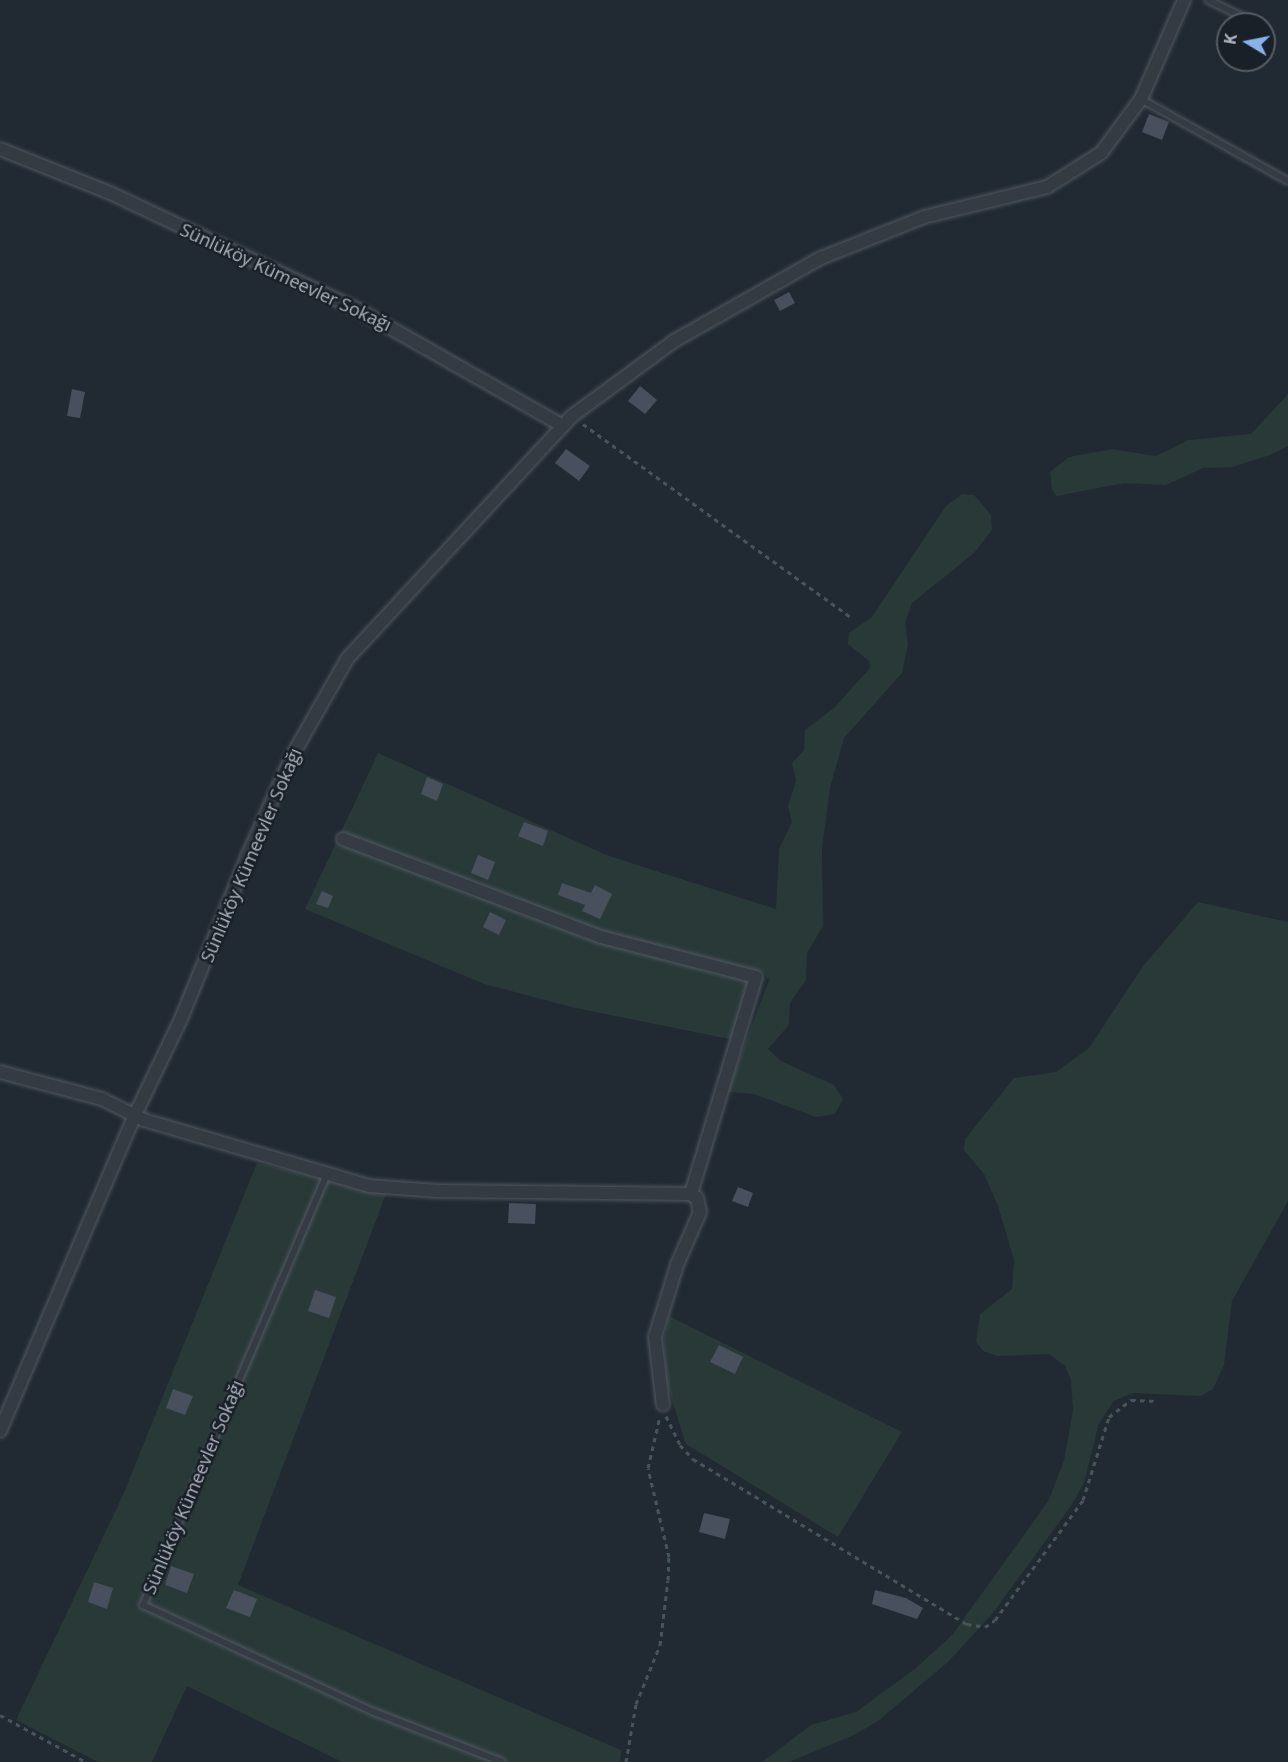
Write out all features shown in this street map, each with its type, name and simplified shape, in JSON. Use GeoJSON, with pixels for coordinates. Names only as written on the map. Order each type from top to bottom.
{"type":"FeatureCollection","features":[{"type":"Feature","properties":{"kind":"street","name":"Sünlüköy Kümeevler Sokağı"},"geometry":{"type":"LineString","coordinates":[[0,1431],[135,1115],[181,1019],[288,764],[331,684],[366,638],[572,416],[674,341],[731,312],[793,270],[924,217],[1032,192],[1067,176],[1101,153],[1141,99],[1184,0]]}},
{"type":"Feature","properties":{"kind":"street","name":"Sünlüköy Kümeevler Sokağı"},"geometry":{"type":"LineString","coordinates":[[0,148],[110,193],[357,309],[563,426]]}},
{"type":"Feature","properties":{"kind":"street"},"geometry":{"type":"LineString","coordinates":[[343,839],[601,937],[756,977],[758,984],[691,1194]]}},
{"type":"Feature","properties":{"kind":"street"},"geometry":{"type":"LineString","coordinates":[[0,1072],[102,1099],[135,1115],[327,1174],[412,1190],[691,1194],[697,1198],[700,1212],[665,1299],[655,1337],[663,1405]]}},
{"type":"Feature","properties":{"kind":"lane"},"geometry":{"type":"LineString","coordinates":[[1208,0],[1232,12]]}},
{"type":"Feature","properties":{"kind":"lane"},"geometry":{"type":"LineString","coordinates":[[1141,99],[1288,181]]}},
{"type":"Feature","properties":{"kind":"lane","name":"Sünlüköy Kümeevler Sokağı"},"geometry":{"type":"LineString","coordinates":[[327,1174],[143,1605],[375,1712],[502,1762]]}},
{"type":"Feature","properties":{"kind":"path"},"geometry":{"type":"LineString","coordinates":[[572,416],[851,617]]}},
{"type":"Feature","properties":{"kind":"path"},"geometry":{"type":"LineString","coordinates":[[663,1405],[673,1433],[693,1459],[967,1624],[985,1627],[995,1620],[1083,1500],[1109,1416],[1131,1400],[1157,1401]]}},
{"type":"Feature","properties":{"kind":"path"},"geometry":{"type":"LineString","coordinates":[[626,1762],[636,1704],[660,1645],[668,1580],[669,1557],[648,1468],[663,1405]]}},
{"type":"Feature","properties":{"kind":"path"},"geometry":{"type":"LineString","coordinates":[[0,1715],[86,1762]]}},
{"type":"Feature","properties":{"kind":"shaded area"},"geometry":{"type":"Polygon","coordinates":[[[1288,394],[1288,446],[1270,455],[1232,467],[1203,468],[1166,485],[1125,483],[1056,496],[1052,489],[1050,472],[1069,457],[1112,449],[1156,456],[1189,440],[1251,434],[1288,394]]]}},
{"type":"Feature","properties":{"kind":"shaded area"},"geometry":{"type":"Polygon","coordinates":[[[962,494],[974,495],[983,505],[991,515],[992,530],[974,553],[912,603],[905,622],[908,645],[902,673],[844,738],[830,788],[822,849],[823,926],[807,953],[806,980],[790,1003],[789,1025],[768,1049],[781,1061],[834,1085],[843,1099],[835,1114],[816,1117],[754,1094],[727,1092],[769,980],[761,970],[734,1040],[571,1007],[484,984],[305,909],[378,753],[609,856],[776,909],[779,849],[792,822],[788,806],[796,781],[792,763],[804,750],[805,730],[834,708],[870,668],[869,661],[848,644],[849,633],[872,617],[946,506],[962,494]]]}},
{"type":"Feature","properties":{"kind":"shaded area"},"geometry":{"type":"Polygon","coordinates":[[[1198,902],[1288,922],[1288,1201],[1232,1301],[1224,1365],[1213,1389],[1201,1396],[1133,1393],[1114,1401],[1099,1423],[1084,1483],[1071,1506],[993,1613],[948,1662],[878,1721],[854,1735],[789,1762],[762,1762],[811,1725],[856,1712],[916,1668],[952,1635],[1049,1500],[1064,1460],[1073,1410],[1071,1380],[1065,1366],[1049,1354],[997,1356],[983,1351],[976,1342],[980,1314],[1012,1289],[1014,1260],[998,1206],[984,1174],[964,1150],[965,1139],[1014,1078],[1056,1072],[1089,1048],[1144,965],[1198,902]]]}},
{"type":"Feature","properties":{"kind":"shaded area"},"geometry":{"type":"Polygon","coordinates":[[[257,1163],[386,1194],[238,1585],[621,1750],[620,1762],[342,1762],[187,1686],[152,1762],[98,1762],[16,1720],[123,1495],[257,1163]]]}},
{"type":"Feature","properties":{"kind":"shaded area"},"geometry":{"type":"Polygon","coordinates":[[[669,1316],[902,1432],[838,1537],[686,1444],[666,1381],[664,1338],[669,1316]]]}},
{"type":"Feature","properties":{"kind":"building"},"geometry":{"type":"Polygon","coordinates":[[[1149,114],[1169,122],[1162,140],[1142,132],[1149,114]]]}},
{"type":"Feature","properties":{"kind":"building"},"geometry":{"type":"Polygon","coordinates":[[[789,292],[795,303],[780,311],[774,300],[789,292]]]}},
{"type":"Feature","properties":{"kind":"building"},"geometry":{"type":"Polygon","coordinates":[[[640,386],[657,400],[645,414],[628,401],[640,386]]]}},
{"type":"Feature","properties":{"kind":"building"},"geometry":{"type":"Polygon","coordinates":[[[72,389],[85,392],[80,418],[67,416],[72,389]]]}},
{"type":"Feature","properties":{"kind":"building"},"geometry":{"type":"Polygon","coordinates":[[[566,449],[590,466],[579,481],[555,463],[566,449]]]}},
{"type":"Feature","properties":{"kind":"building"},"geometry":{"type":"Polygon","coordinates":[[[427,777],[443,784],[437,801],[421,794],[427,777]]]}},
{"type":"Feature","properties":{"kind":"building"},"geometry":{"type":"Polygon","coordinates":[[[524,822],[548,831],[543,846],[518,836],[524,822]]]}},
{"type":"Feature","properties":{"kind":"building"},"geometry":{"type":"Polygon","coordinates":[[[478,855],[495,862],[488,880],[471,873],[478,855]]]}},
{"type":"Feature","properties":{"kind":"building"},"geometry":{"type":"Polygon","coordinates":[[[562,883],[591,893],[595,885],[612,894],[600,919],[582,911],[585,905],[558,895],[562,883]]]}},
{"type":"Feature","properties":{"kind":"building"},"geometry":{"type":"Polygon","coordinates":[[[322,891],[333,896],[328,908],[316,904],[322,891]]]}},
{"type":"Feature","properties":{"kind":"building"},"geometry":{"type":"Polygon","coordinates":[[[490,912],[506,920],[499,935],[483,927],[490,912]]]}},
{"type":"Feature","properties":{"kind":"building"},"geometry":{"type":"Polygon","coordinates":[[[738,1187],[753,1193],[748,1207],[732,1201],[738,1187]]]}},
{"type":"Feature","properties":{"kind":"building"},"geometry":{"type":"Polygon","coordinates":[[[509,1203],[536,1204],[535,1224],[508,1223],[509,1203]]]}},
{"type":"Feature","properties":{"kind":"building"},"geometry":{"type":"Polygon","coordinates":[[[315,1290],[336,1297],[329,1318],[308,1311],[315,1290]]]}},
{"type":"Feature","properties":{"kind":"building"},"geometry":{"type":"Polygon","coordinates":[[[719,1345],[743,1357],[735,1374],[710,1362],[719,1345]]]}},
{"type":"Feature","properties":{"kind":"building"},"geometry":{"type":"Polygon","coordinates":[[[173,1389],[193,1396],[185,1415],[166,1408],[173,1389]]]}},
{"type":"Feature","properties":{"kind":"building"},"geometry":{"type":"Polygon","coordinates":[[[704,1513],[730,1519],[725,1539],[699,1532],[704,1513]]]}},
{"type":"Feature","properties":{"kind":"building"},"geometry":{"type":"Polygon","coordinates":[[[171,1566],[194,1574],[187,1593],[165,1585],[171,1566]]]}},
{"type":"Feature","properties":{"kind":"building"},"geometry":{"type":"Polygon","coordinates":[[[94,1582],[113,1588],[107,1609],[88,1602],[94,1582]]]}},
{"type":"Feature","properties":{"kind":"building"},"geometry":{"type":"Polygon","coordinates":[[[234,1590],[257,1599],[250,1617],[226,1608],[234,1590]]]}},
{"type":"Feature","properties":{"kind":"building"},"geometry":{"type":"Polygon","coordinates":[[[875,1590],[906,1598],[923,1608],[917,1619],[872,1604],[875,1590]]]}}]}
